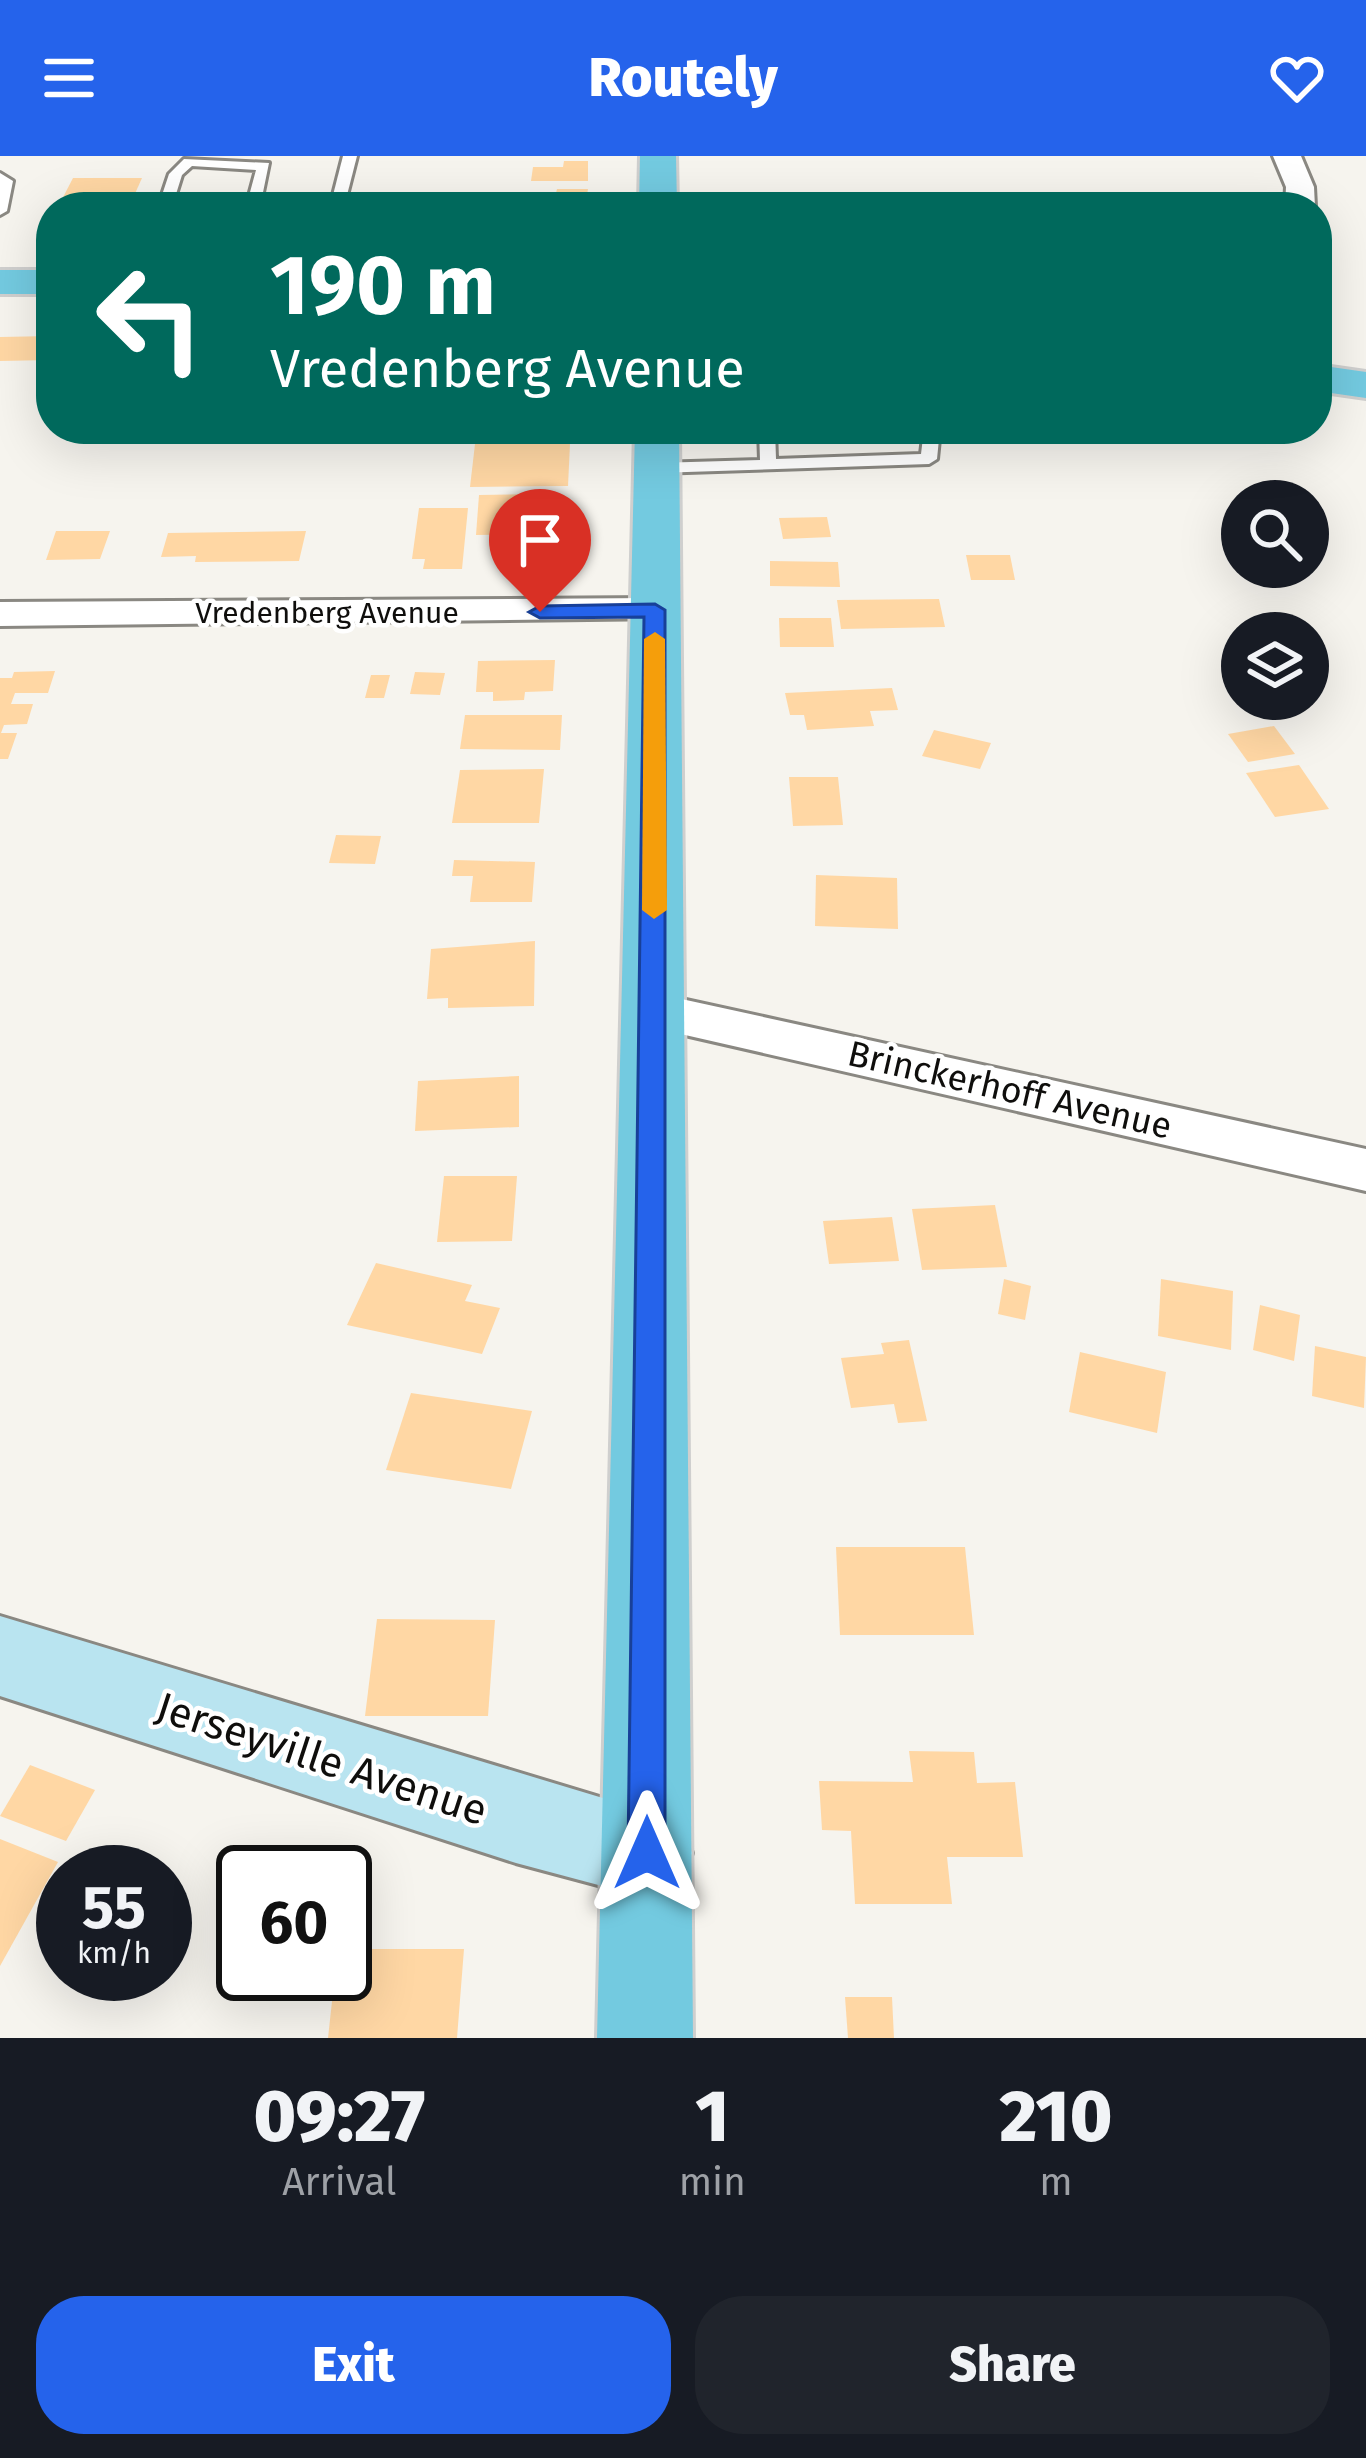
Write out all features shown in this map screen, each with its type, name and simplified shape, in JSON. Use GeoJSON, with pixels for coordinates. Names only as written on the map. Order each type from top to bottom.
{"type":"FeatureCollection","features":[{"type":"Feature","properties":{"kind":"main road"},"geometry":{"type":"LineString","coordinates":[[658,156],[658,192]]}},
{"type":"Feature","properties":{"kind":"main road"},"geometry":{"type":"LineString","coordinates":[[0,282],[36,282]]}},
{"type":"Feature","properties":{"kind":"main road"},"geometry":{"type":"LineString","coordinates":[[1332,380],[1366,385]]}},
{"type":"Feature","properties":{"kind":"main road"},"geometry":{"type":"LineString","coordinates":[[645,2038],[656,448]]}},
{"type":"Feature","properties":{"kind":"street"},"geometry":{"type":"LineString","coordinates":[[1287,156],[1300,192]]}},
{"type":"Feature","properties":{"kind":"street","name":"Vredenberg Avenue"},"geometry":{"type":"LineString","coordinates":[[0,614],[655,610]]}},
{"type":"Feature","properties":{"kind":"street","name":"Brinckerhoff Avenue"},"geometry":{"type":"LineString","coordinates":[[654,1011],[1366,1170]]}},
{"type":"Feature","properties":{"kind":"street","name":"Jerseyville Avenue"},"geometry":{"type":"LineString","coordinates":[[0,1656],[516,1820],[647,1853]]}},
{"type":"Feature","properties":{"kind":"lane"},"geometry":{"type":"LineString","coordinates":[[341,192],[350,156]]}},
{"type":"Feature","properties":{"kind":"lane"},"geometry":{"type":"LineString","coordinates":[[170,192],[176,174],[189,162],[209,162],[263,166],[257,192]]}},
{"type":"Feature","properties":{"kind":"lane"},"geometry":{"type":"LineString","coordinates":[[0,177],[6,181],[0,211]]}},
{"type":"Feature","properties":{"kind":"lane"},"geometry":{"type":"LineString","coordinates":[[767,444],[768,464]]}},
{"type":"Feature","properties":{"kind":"lane"},"geometry":{"type":"LineString","coordinates":[[656,448],[768,464],[929,459],[930,444]]}},
{"type":"Feature","properties":{"kind":"building"},"geometry":{"type":"Polygon","coordinates":[[[564,161],[588,161],[588,181],[531,181],[533,167],[563,167],[564,161]]]}},
{"type":"Feature","properties":{"kind":"building"},"geometry":{"type":"Polygon","coordinates":[[[73,178],[142,178],[136,192],[66,192],[73,178]]]}},
{"type":"Feature","properties":{"kind":"building"},"geometry":{"type":"Polygon","coordinates":[[[557,189],[588,189],[588,192],[557,189]]]}},
{"type":"Feature","properties":{"kind":"building"},"geometry":{"type":"Polygon","coordinates":[[[36,336],[36,360],[0,361],[0,337],[36,336]]]}},
{"type":"Feature","properties":{"kind":"building"},"geometry":{"type":"Polygon","coordinates":[[[475,444],[570,444],[568,486],[470,487],[475,444]]]}},
{"type":"Feature","properties":{"kind":"building"},"geometry":{"type":"Polygon","coordinates":[[[536,494],[536,534],[476,535],[479,495],[536,494]]]}},
{"type":"Feature","properties":{"kind":"building"},"geometry":{"type":"Polygon","coordinates":[[[419,508],[468,508],[462,569],[423,569],[425,559],[412,559],[419,508]]]}},
{"type":"Feature","properties":{"kind":"building"},"geometry":{"type":"Polygon","coordinates":[[[827,517],[831,537],[783,539],[779,518],[827,517]]]}},
{"type":"Feature","properties":{"kind":"building"},"geometry":{"type":"Polygon","coordinates":[[[56,531],[110,531],[100,559],[46,560],[56,531]]]}},
{"type":"Feature","properties":{"kind":"building"},"geometry":{"type":"Polygon","coordinates":[[[306,531],[299,561],[195,562],[196,556],[161,557],[168,533],[306,531]]]}},
{"type":"Feature","properties":{"kind":"building"},"geometry":{"type":"Polygon","coordinates":[[[966,555],[1010,555],[1015,580],[971,580],[966,555]]]}},
{"type":"Feature","properties":{"kind":"building"},"geometry":{"type":"Polygon","coordinates":[[[770,561],[838,562],[840,587],[770,586],[770,561]]]}},
{"type":"Feature","properties":{"kind":"building"},"geometry":{"type":"Polygon","coordinates":[[[939,599],[945,627],[841,629],[837,600],[939,599]]]}},
{"type":"Feature","properties":{"kind":"building"},"geometry":{"type":"Polygon","coordinates":[[[779,618],[831,618],[834,647],[780,647],[779,618]]]}},
{"type":"Feature","properties":{"kind":"building"},"geometry":{"type":"Polygon","coordinates":[[[555,660],[553,691],[525,692],[524,700],[493,701],[493,692],[476,692],[478,661],[555,660]]]}},
{"type":"Feature","properties":{"kind":"building"},"geometry":{"type":"Polygon","coordinates":[[[55,671],[48,693],[15,693],[11,704],[33,704],[27,724],[4,725],[1,733],[17,733],[8,759],[0,759],[0,678],[12,678],[14,672],[55,671]]]}},
{"type":"Feature","properties":{"kind":"building"},"geometry":{"type":"Polygon","coordinates":[[[415,672],[445,673],[440,695],[410,694],[415,672]]]}},
{"type":"Feature","properties":{"kind":"building"},"geometry":{"type":"Polygon","coordinates":[[[371,675],[390,675],[384,698],[365,698],[371,675]]]}},
{"type":"Feature","properties":{"kind":"building"},"geometry":{"type":"Polygon","coordinates":[[[892,688],[898,710],[870,711],[874,726],[807,730],[804,715],[790,715],[785,693],[892,688]]]}},
{"type":"Feature","properties":{"kind":"building"},"geometry":{"type":"Polygon","coordinates":[[[465,715],[562,715],[560,750],[460,749],[465,715]]]}},
{"type":"Feature","properties":{"kind":"building"},"geometry":{"type":"Polygon","coordinates":[[[1274,726],[1295,754],[1248,762],[1228,734],[1274,726]]]}},
{"type":"Feature","properties":{"kind":"building"},"geometry":{"type":"Polygon","coordinates":[[[934,730],[991,743],[980,769],[922,756],[934,730]]]}},
{"type":"Feature","properties":{"kind":"building"},"geometry":{"type":"Polygon","coordinates":[[[1299,765],[1329,809],[1275,817],[1246,773],[1299,765]]]}},
{"type":"Feature","properties":{"kind":"building"},"geometry":{"type":"Polygon","coordinates":[[[544,769],[539,823],[452,823],[460,770],[544,769]]]}},
{"type":"Feature","properties":{"kind":"building"},"geometry":{"type":"Polygon","coordinates":[[[789,777],[838,777],[843,825],[793,826],[789,777]]]}},
{"type":"Feature","properties":{"kind":"building"},"geometry":{"type":"Polygon","coordinates":[[[336,835],[381,836],[375,864],[329,863],[336,835]]]}},
{"type":"Feature","properties":{"kind":"building"},"geometry":{"type":"Polygon","coordinates":[[[454,860],[535,862],[532,902],[470,902],[473,876],[452,876],[454,860]]]}},
{"type":"Feature","properties":{"kind":"building"},"geometry":{"type":"Polygon","coordinates":[[[816,875],[897,878],[898,929],[815,926],[816,875]]]}},
{"type":"Feature","properties":{"kind":"building"},"geometry":{"type":"Polygon","coordinates":[[[535,941],[534,1006],[448,1008],[448,998],[427,999],[431,949],[535,941]]]}},
{"type":"Feature","properties":{"kind":"building"},"geometry":{"type":"Polygon","coordinates":[[[519,1076],[519,1127],[415,1131],[418,1081],[519,1076]]]}},
{"type":"Feature","properties":{"kind":"building"},"geometry":{"type":"Polygon","coordinates":[[[444,1176],[517,1176],[512,1241],[437,1242],[444,1176]]]}},
{"type":"Feature","properties":{"kind":"building"},"geometry":{"type":"Polygon","coordinates":[[[995,1205],[1007,1267],[922,1270],[912,1209],[995,1205]]]}},
{"type":"Feature","properties":{"kind":"building"},"geometry":{"type":"Polygon","coordinates":[[[892,1217],[899,1261],[829,1264],[823,1221],[892,1217]]]}},
{"type":"Feature","properties":{"kind":"building"},"geometry":{"type":"Polygon","coordinates":[[[376,1263],[472,1285],[465,1301],[500,1308],[482,1354],[347,1325],[376,1263]]]}},
{"type":"Feature","properties":{"kind":"building"},"geometry":{"type":"Polygon","coordinates":[[[1004,1279],[1031,1286],[1025,1320],[998,1314],[1004,1279]]]}},
{"type":"Feature","properties":{"kind":"building"},"geometry":{"type":"Polygon","coordinates":[[[1161,1279],[1233,1291],[1231,1350],[1158,1336],[1161,1279]]]}},
{"type":"Feature","properties":{"kind":"building"},"geometry":{"type":"Polygon","coordinates":[[[1260,1305],[1300,1315],[1294,1361],[1253,1350],[1260,1305]]]}},
{"type":"Feature","properties":{"kind":"building"},"geometry":{"type":"Polygon","coordinates":[[[909,1340],[927,1421],[898,1423],[894,1404],[851,1408],[841,1358],[884,1354],[881,1343],[909,1340]]]}},
{"type":"Feature","properties":{"kind":"building"},"geometry":{"type":"Polygon","coordinates":[[[1315,1346],[1366,1357],[1364,1408],[1312,1396],[1315,1346]]]}},
{"type":"Feature","properties":{"kind":"building"},"geometry":{"type":"Polygon","coordinates":[[[1080,1352],[1166,1372],[1157,1433],[1069,1412],[1080,1352]]]}},
{"type":"Feature","properties":{"kind":"building"},"geometry":{"type":"Polygon","coordinates":[[[411,1393],[532,1411],[511,1489],[386,1470],[411,1393]]]}},
{"type":"Feature","properties":{"kind":"building"},"geometry":{"type":"Polygon","coordinates":[[[836,1547],[965,1547],[974,1635],[840,1635],[836,1547]]]}},
{"type":"Feature","properties":{"kind":"building"},"geometry":{"type":"Polygon","coordinates":[[[377,1619],[495,1620],[488,1716],[365,1716],[377,1619]]]}},
{"type":"Feature","properties":{"kind":"building"},"geometry":{"type":"Polygon","coordinates":[[[909,1751],[974,1752],[977,1783],[1015,1782],[1023,1857],[947,1857],[952,1904],[855,1904],[851,1831],[822,1830],[819,1781],[913,1782],[909,1751]]]}},
{"type":"Feature","properties":{"kind":"building"},"geometry":{"type":"Polygon","coordinates":[[[30,1765],[95,1790],[66,1841],[0,1816],[30,1765]]]}},
{"type":"Feature","properties":{"kind":"building"},"geometry":{"type":"Polygon","coordinates":[[[0,1839],[36,1853],[36,1901],[0,1966],[0,1839]]]}},
{"type":"Feature","properties":{"kind":"building"},"geometry":{"type":"Polygon","coordinates":[[[372,1949],[464,1949],[457,2038],[328,2038],[332,2001],[372,2001],[372,1949]]]}},
{"type":"Feature","properties":{"kind":"building"},"geometry":{"type":"Polygon","coordinates":[[[845,1997],[892,1997],[894,2038],[848,2038],[845,1997]]]}},
{"type":"Feature","properties":{"kind":"slow traffic"},"geometry":{"type":"LineString","coordinates":[[654,910],[655,639]]}},
{"type":"Feature","properties":{"kind":"route"},"geometry":{"type":"LineString","coordinates":[[540,612],[655,610],[647,1853]]}}]}
